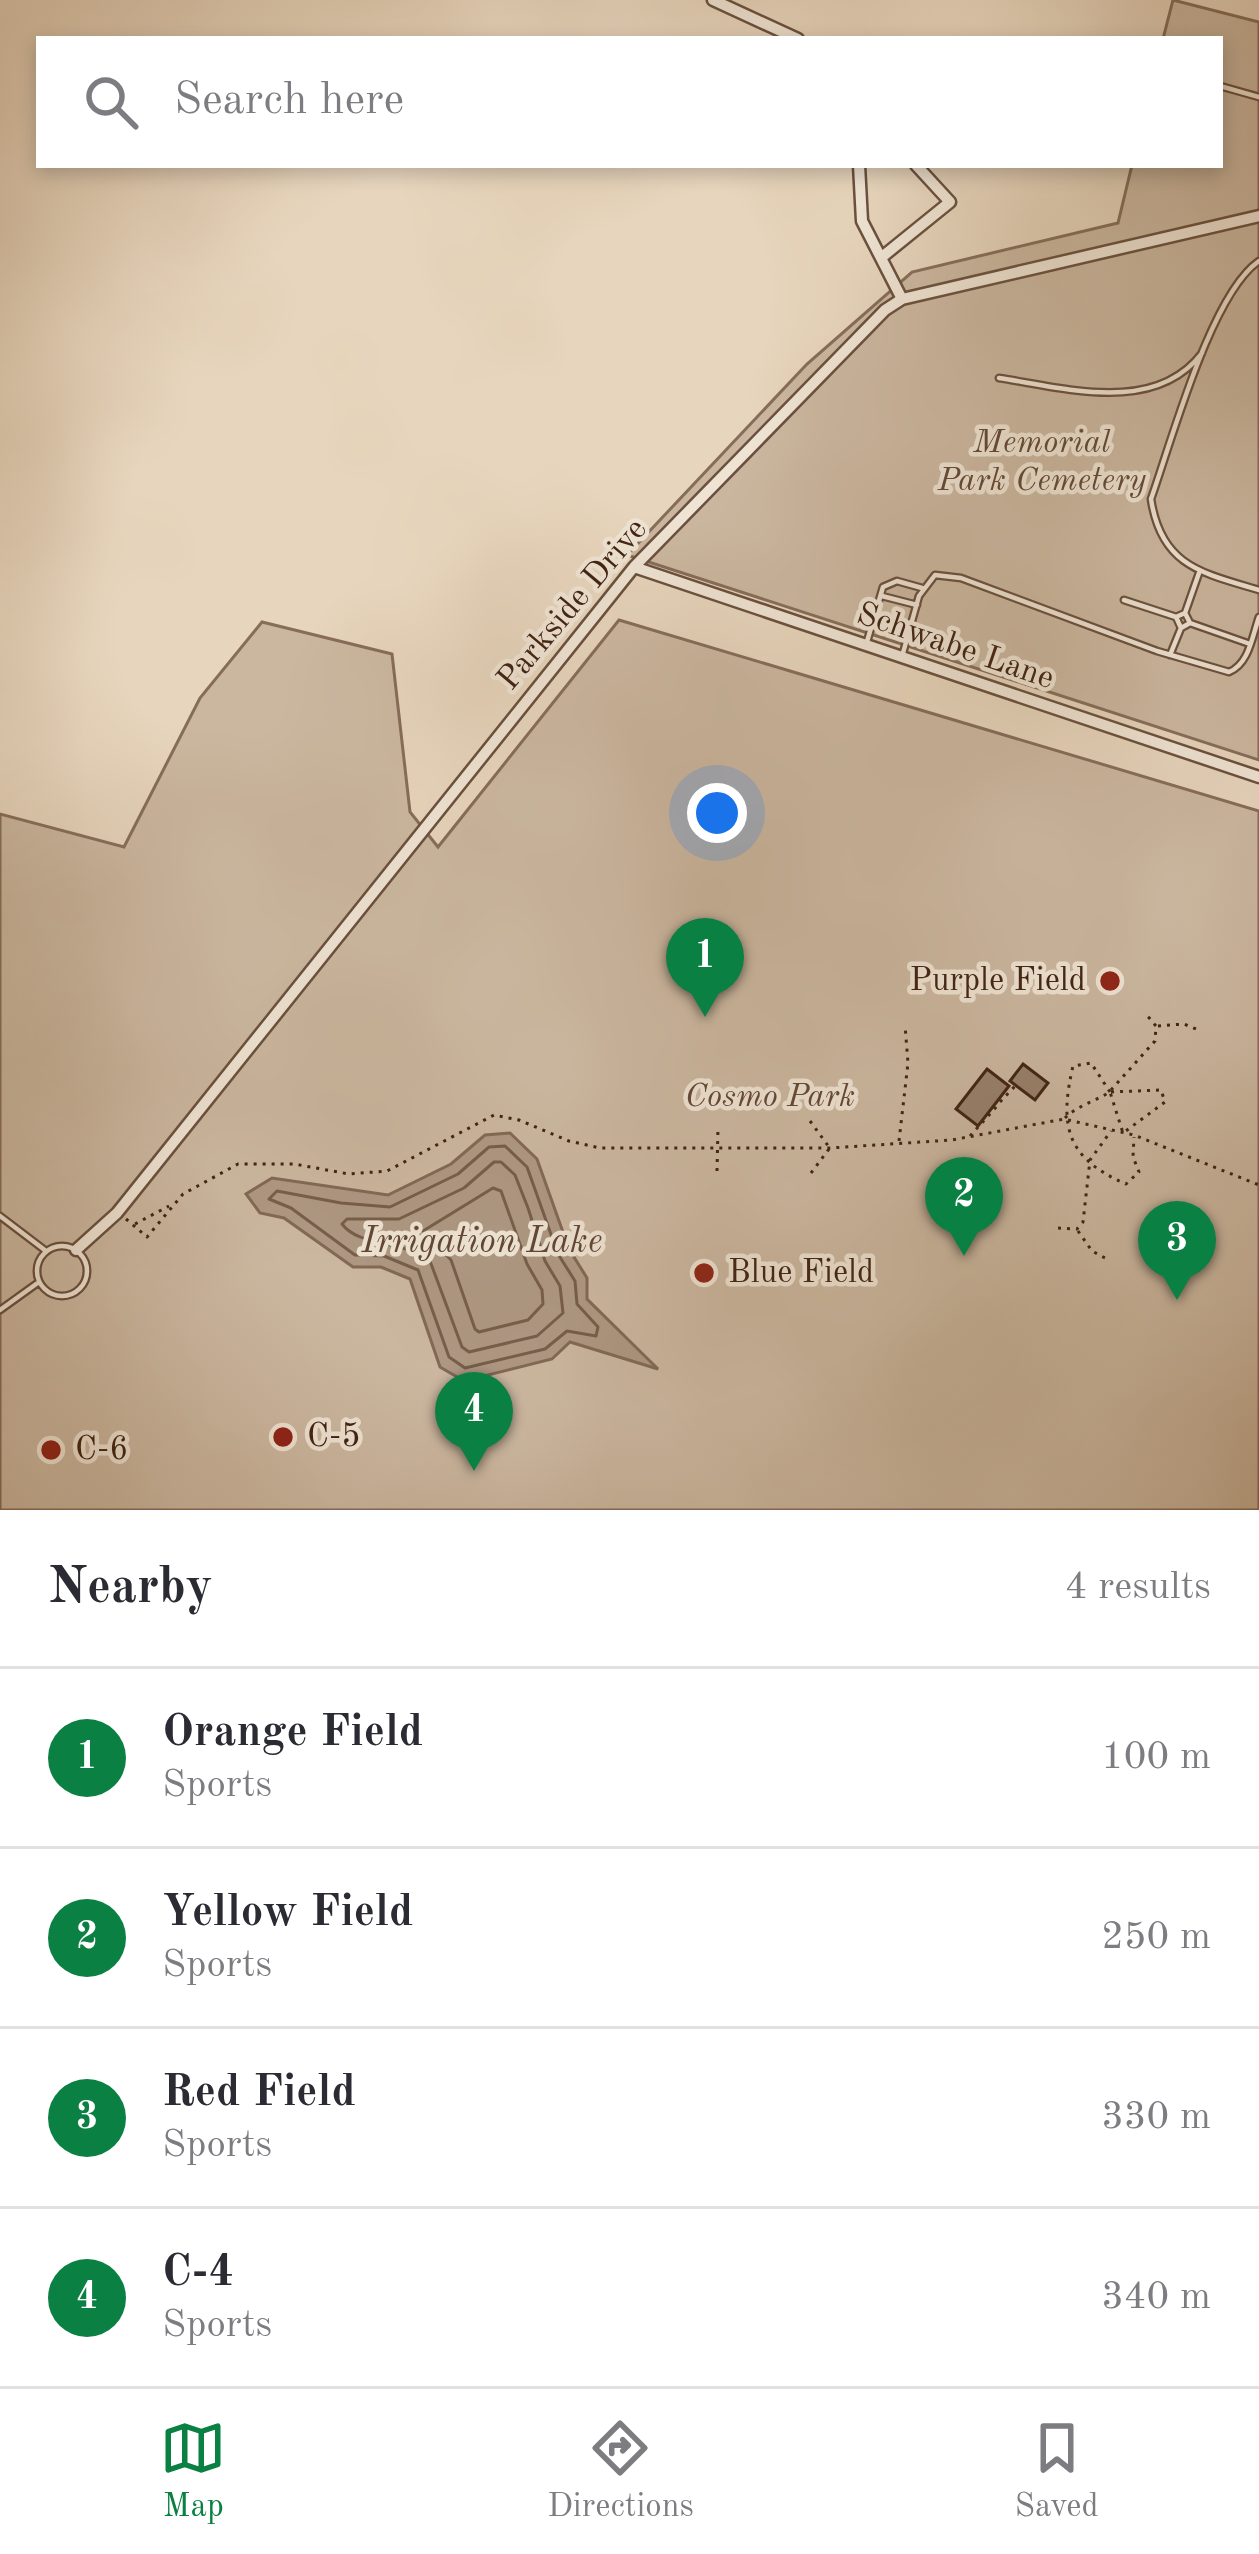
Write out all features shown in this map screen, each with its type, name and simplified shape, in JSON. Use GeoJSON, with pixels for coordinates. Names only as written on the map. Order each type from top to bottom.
{"type":"FeatureCollection","features":[{"type":"Feature","properties":{"kind":"street"},"geometry":{"type":"LineString","coordinates":[[713,0],[791,36]]}},
{"type":"Feature","properties":{"kind":"street"},"geometry":{"type":"LineString","coordinates":[[859,168],[862,221],[902,298]]}},
{"type":"Feature","properties":{"kind":"street"},"geometry":{"type":"LineString","coordinates":[[882,257],[950,202],[919,168]]}},
{"type":"Feature","properties":{"kind":"street","name":"Parkside Drive"},"geometry":{"type":"LineString","coordinates":[[76,1250],[117,1213],[634,567],[885,310],[902,298],[1259,216]]}},
{"type":"Feature","properties":{"kind":"street","name":"Schwabe Lane"},"geometry":{"type":"LineString","coordinates":[[634,567],[1259,777]]}},
{"type":"Feature","properties":{"kind":"lane"},"geometry":{"type":"LineString","coordinates":[[1223,87],[1259,97]]}},
{"type":"Feature","properties":{"kind":"lane"},"geometry":{"type":"LineString","coordinates":[[1259,261],[1243,272],[1223,304],[1151,499],[1154,520],[1174,554],[1200,572],[1259,590]]}},
{"type":"Feature","properties":{"kind":"lane"},"geometry":{"type":"LineString","coordinates":[[999,378],[1106,393],[1150,388],[1176,380],[1206,349]]}},
{"type":"Feature","properties":{"kind":"lane"},"geometry":{"type":"LineString","coordinates":[[1124,600],[1177,617],[1185,613],[1200,572]]}},
{"type":"Feature","properties":{"kind":"lane"},"geometry":{"type":"LineString","coordinates":[[902,657],[917,605],[935,575],[961,578],[1229,672],[1240,667],[1259,617]]}},
{"type":"Feature","properties":{"kind":"lane"},"geometry":{"type":"LineString","coordinates":[[866,645],[888,582],[924,588]]}},
{"type":"Feature","properties":{"kind":"lane"},"geometry":{"type":"LineString","coordinates":[[880,596],[917,605]]}},
{"type":"Feature","properties":{"kind":"lane"},"geometry":{"type":"LineString","coordinates":[[1185,613],[1190,623],[1250,644]]}},
{"type":"Feature","properties":{"kind":"lane"},"geometry":{"type":"LineString","coordinates":[[1170,655],[1180,628],[1177,617]]}},
{"type":"Feature","properties":{"kind":"lane"},"geometry":{"type":"LineString","coordinates":[[1180,628],[1190,623]]}},
{"type":"Feature","properties":{"kind":"lane"},"geometry":{"type":"LineString","coordinates":[[872,625],[908,636]]}},
{"type":"Feature","properties":{"kind":"lane"},"geometry":{"type":"LineString","coordinates":[[0,1216],[46,1251]]}},
{"type":"Feature","properties":{"kind":"lane"},"geometry":{"type":"LineString","coordinates":[[61,1246],[76,1250],[86,1270],[76,1291],[59,1295],[39,1282],[38,1265],[46,1251],[61,1246]]}},
{"type":"Feature","properties":{"kind":"lane"},"geometry":{"type":"LineString","coordinates":[[0,1310],[39,1282]]}},
{"type":"Feature","properties":{"kind":"path"},"geometry":{"type":"LineString","coordinates":[[1064,1119],[1110,1092],[1155,1041],[1156,1026],[1145,1013]]}},
{"type":"Feature","properties":{"kind":"path"},"geometry":{"type":"LineString","coordinates":[[899,1143],[908,1064],[905,1024]]}},
{"type":"Feature","properties":{"kind":"path"},"geometry":{"type":"LineString","coordinates":[[1156,1026],[1184,1024],[1201,1031]]}},
{"type":"Feature","properties":{"kind":"path"},"geometry":{"type":"LineString","coordinates":[[1123,1133],[1110,1092],[1091,1063],[1072,1066],[1064,1119],[1073,1148],[1126,1184],[1139,1172],[1133,1157],[1134,1136]]}},
{"type":"Feature","properties":{"kind":"path"},"geometry":{"type":"LineString","coordinates":[[968,1137],[1016,1085]]}},
{"type":"Feature","properties":{"kind":"path"},"geometry":{"type":"LineString","coordinates":[[1110,1092],[1161,1090],[1165,1102],[1123,1133]]}},
{"type":"Feature","properties":{"kind":"path"},"geometry":{"type":"LineString","coordinates":[[133,1224],[171,1205],[206,1178],[238,1164],[294,1164],[349,1174],[387,1171],[494,1115],[585,1146],[718,1148],[899,1143],[968,1137],[1064,1119],[1134,1136],[1259,1185]]}},
{"type":"Feature","properties":{"kind":"path"},"geometry":{"type":"LineString","coordinates":[[810,1121],[830,1148]]}},
{"type":"Feature","properties":{"kind":"path"},"geometry":{"type":"LineString","coordinates":[[717,1171],[718,1128]]}},
{"type":"Feature","properties":{"kind":"path"},"geometry":{"type":"LineString","coordinates":[[1077,1229],[1083,1222],[1090,1160],[1112,1130]]}},
{"type":"Feature","properties":{"kind":"path"},"geometry":{"type":"LineString","coordinates":[[811,1173],[830,1148]]}},
{"type":"Feature","properties":{"kind":"path"},"geometry":{"type":"LineString","coordinates":[[117,1213],[147,1237],[171,1205]]}},
{"type":"Feature","properties":{"kind":"path"},"geometry":{"type":"LineString","coordinates":[[1058,1228],[1077,1229]]}},
{"type":"Feature","properties":{"kind":"path"},"geometry":{"type":"LineString","coordinates":[[1077,1229],[1092,1251],[1107,1258]]}},
{"type":"Feature","properties":{"kind":"green space","name":"Memorial Park Cemetery"},"geometry":{"type":"Polygon","coordinates":[[[1173,0],[1259,22],[1259,760],[627,555],[807,364],[912,272],[1118,223],[1131,168],[1223,168],[1223,36],[1164,36],[1173,0]]]}},
{"type":"Feature","properties":{"kind":"green space","name":"Cosmo Park"},"geometry":{"type":"Polygon","coordinates":[[[619,620],[1259,811],[1259,1510],[0,1510],[0,814],[124,847],[200,698],[262,622],[392,654],[410,812],[438,847],[619,620]]]}},
{"type":"Feature","properties":{"kind":"water","name":"Irrigation Lake"},"geometry":{"type":"Polygon","coordinates":[[[510,1133],[537,1159],[569,1249],[587,1278],[587,1299],[658,1369],[570,1342],[552,1359],[464,1381],[440,1367],[410,1279],[381,1267],[353,1267],[284,1218],[260,1213],[246,1194],[272,1178],[388,1195],[451,1164],[485,1135],[510,1133]]]}},
{"type":"Feature","properties":{"kind":"building"},"geometry":{"type":"Polygon","coordinates":[[[1023,1064],[1048,1083],[1035,1100],[1010,1081],[1023,1064]]]}},
{"type":"Feature","properties":{"kind":"building"},"geometry":{"type":"Polygon","coordinates":[[[987,1069],[1009,1086],[978,1126],[956,1109],[987,1069]]]}},
{"type":"Feature","properties":{"kind":"place","name":"Purple Field"},"geometry":{"type":"Point","coordinates":[1110,981]}},
{"type":"Feature","properties":{"kind":"place","name":"Orange Field"},"geometry":{"type":"Point","coordinates":[705,1017]}},
{"type":"Feature","properties":{"kind":"place","name":"Yellow Field"},"geometry":{"type":"Point","coordinates":[964,1256]}},
{"type":"Feature","properties":{"kind":"place","name":"Blue Field"},"geometry":{"type":"Point","coordinates":[704,1273]}},
{"type":"Feature","properties":{"kind":"place","name":"Red Field"},"geometry":{"type":"Point","coordinates":[1177,1300]}},
{"type":"Feature","properties":{"kind":"place","name":"C-5"},"geometry":{"type":"Point","coordinates":[283,1437]}},
{"type":"Feature","properties":{"kind":"place","name":"C-6"},"geometry":{"type":"Point","coordinates":[51,1450]}},
{"type":"Feature","properties":{"kind":"place","name":"C-4"},"geometry":{"type":"Point","coordinates":[474,1471]}}]}
